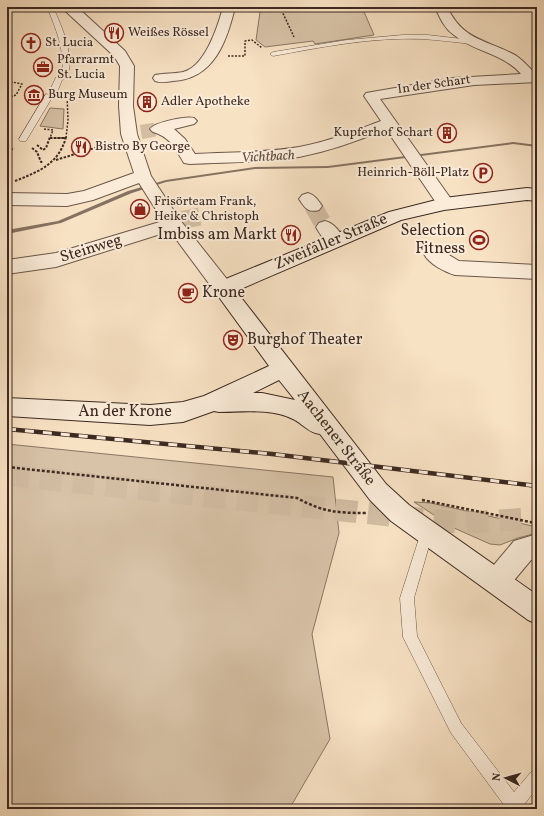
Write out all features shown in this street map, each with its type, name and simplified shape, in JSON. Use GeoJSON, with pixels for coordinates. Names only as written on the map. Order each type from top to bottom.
{"type":"FeatureCollection","features":[{"type":"Feature","properties":{"kind":"street","name":"Aachener Straße"},"geometry":{"type":"LineString","coordinates":[[67,7],[73,10],[120,54],[127,66],[128,79],[126,106],[135,133],[148,184],[283,370],[335,437],[378,492],[400,512],[497,581],[537,612]]}},
{"type":"Feature","properties":{"kind":"street"},"geometry":{"type":"LineString","coordinates":[[160,78],[186,76],[194,73],[216,46],[222,34],[229,7]]}},
{"type":"Feature","properties":{"kind":"street"},"geometry":{"type":"LineString","coordinates":[[441,7],[445,18],[454,31],[471,42],[516,61],[534,78]]}},
{"type":"Feature","properties":{"kind":"street","name":"In der Schart"},"geometry":{"type":"LineString","coordinates":[[445,203],[371,96],[443,82],[534,78]]}},
{"type":"Feature","properties":{"kind":"street"},"geometry":{"type":"LineString","coordinates":[[189,122],[161,128],[179,142],[190,159],[282,154],[312,150],[389,123]]}},
{"type":"Feature","properties":{"kind":"street"},"geometry":{"type":"LineString","coordinates":[[7,199],[67,200],[148,184]]}},
{"type":"Feature","properties":{"kind":"street","name":"Zweifaller Straße"},"geometry":{"type":"LineString","coordinates":[[223,288],[330,234],[445,203],[527,194],[537,195]]}},
{"type":"Feature","properties":{"kind":"street","name":"Steinweg"},"geometry":{"type":"LineString","coordinates":[[7,268],[56,260],[176,222]]}},
{"type":"Feature","properties":{"kind":"street"},"geometry":{"type":"LineString","coordinates":[[433,254],[455,268],[537,272]]}},
{"type":"Feature","properties":{"kind":"street","name":"An der Krone"},"geometry":{"type":"LineString","coordinates":[[7,407],[150,415],[183,412],[210,403],[283,370]]}},
{"type":"Feature","properties":{"kind":"street"},"geometry":{"type":"LineString","coordinates":[[210,403],[262,402],[299,411],[335,437]]}},
{"type":"Feature","properties":{"kind":"street"},"geometry":{"type":"LineString","coordinates":[[497,581],[523,550],[537,546]]}},
{"type":"Feature","properties":{"kind":"lane"},"geometry":{"type":"LineString","coordinates":[[50,7],[61,32],[67,61],[65,75],[59,80],[55,88]]}},
{"type":"Feature","properties":{"kind":"lane"},"geometry":{"type":"LineString","coordinates":[[273,54],[327,44],[386,38],[422,37],[471,42]]}},
{"type":"Feature","properties":{"kind":"lane"},"geometry":{"type":"LineString","coordinates":[[22,139],[49,96]]}},
{"type":"Feature","properties":{"kind":"lane"},"geometry":{"type":"LineString","coordinates":[[427,532],[407,598],[410,637],[456,728],[516,807],[537,776]]}},
{"type":"Feature","properties":{"kind":"path"},"geometry":{"type":"LineString","coordinates":[[280,7],[300,50]]}},
{"type":"Feature","properties":{"kind":"path"},"geometry":{"type":"LineString","coordinates":[[229,56],[245,56],[245,40],[252,40],[263,49]]}},
{"type":"Feature","properties":{"kind":"path"},"geometry":{"type":"LineString","coordinates":[[55,160],[61,150],[65,138],[69,114],[65,75]]}},
{"type":"Feature","properties":{"kind":"path"},"geometry":{"type":"LineString","coordinates":[[7,81],[22,84],[16,95],[7,98]]}},
{"type":"Feature","properties":{"kind":"path"},"geometry":{"type":"LineString","coordinates":[[41,129],[53,130],[46,148],[43,150],[35,143],[30,146],[37,152],[41,162],[46,163]]}},
{"type":"Feature","properties":{"kind":"path"},"geometry":{"type":"LineString","coordinates":[[50,138],[65,138]]}},
{"type":"Feature","properties":{"kind":"path"},"geometry":{"type":"LineString","coordinates":[[18,180],[35,173],[46,163],[111,143]]}},
{"type":"Feature","properties":{"kind":"path"},"geometry":{"type":"LineString","coordinates":[[7,152],[14,148]]}},
{"type":"Feature","properties":{"kind":"path"},"geometry":{"type":"LineString","coordinates":[[7,467],[298,498],[314,507],[336,513],[363,512],[379,518],[400,512],[412,499],[431,501],[537,524]]}},
{"type":"Feature","properties":{"kind":"shaded area"},"geometry":{"type":"Polygon","coordinates":[[[258,7],[362,7],[374,35],[315,44],[313,41],[265,47],[256,40],[260,12],[258,7]]]}},
{"type":"Feature","properties":{"kind":"shaded area"},"geometry":{"type":"Polygon","coordinates":[[[50,108],[64,109],[63,129],[40,126],[50,108]]]}},
{"type":"Feature","properties":{"kind":"shaded area"},"geometry":{"type":"Polygon","coordinates":[[[7,444],[333,477],[339,533],[312,634],[330,739],[291,806],[293,809],[7,809],[7,444]]]}},
{"type":"Feature","properties":{"kind":"shaded area"},"geometry":{"type":"Polygon","coordinates":[[[414,502],[431,503],[537,527],[537,533],[500,545],[490,544],[454,528],[414,502]]]}},
{"type":"Feature","properties":{"kind":"waterway","name":"Vichtbach"},"geometry":{"type":"LineString","coordinates":[[7,232],[59,222],[130,192],[166,181],[255,168],[328,167],[513,143],[537,146]]}},
{"type":"Feature","properties":{"kind":"tunnel"},"geometry":{"type":"LineString","coordinates":[[141,132],[158,129]]}},
{"type":"Feature","properties":{"kind":"tunnel"},"geometry":{"type":"LineString","coordinates":[[313,206],[325,227]]}},
{"type":"Feature","properties":{"kind":"tunnel"},"geometry":{"type":"LineString","coordinates":[[182,220],[208,215]]}},
{"type":"Feature","properties":{"kind":"tunnel"},"geometry":{"type":"LineString","coordinates":[[7,475],[461,523],[537,518]]}},
{"type":"Feature","properties":{"kind":"railway"},"geometry":{"type":"LineString","coordinates":[[7,429],[272,454],[537,486]]}},
{"type":"Feature","properties":{"kind":"place","name":"Weißes Rössel"},"geometry":{"type":"Point","coordinates":[114,33]}},
{"type":"Feature","properties":{"kind":"place","name":"St. Lucia"},"geometry":{"type":"Point","coordinates":[31,43]}},
{"type":"Feature","properties":{"kind":"place","name":"Pfarrarmt St. Lucia"},"geometry":{"type":"Point","coordinates":[43,67]}},
{"type":"Feature","properties":{"kind":"place","name":"Burg Museum"},"geometry":{"type":"Point","coordinates":[34,95]}},
{"type":"Feature","properties":{"kind":"place","name":"Adler Apotheke"},"geometry":{"type":"Point","coordinates":[147,102]}},
{"type":"Feature","properties":{"kind":"place","name":"Kupferhof Schart"},"geometry":{"type":"Point","coordinates":[447,133]}},
{"type":"Feature","properties":{"kind":"place","name":"Bistro By George"},"geometry":{"type":"Point","coordinates":[81,147]}},
{"type":"Feature","properties":{"kind":"place","name":"Heinrich-Böll-Platz"},"geometry":{"type":"Point","coordinates":[483,173]}},
{"type":"Feature","properties":{"kind":"place","name":"Frisörteam Frank, Heike & Christoph"},"geometry":{"type":"Point","coordinates":[140,209]}},
{"type":"Feature","properties":{"kind":"place","name":"Imbiss am Markt"},"geometry":{"type":"Point","coordinates":[291,235]}},
{"type":"Feature","properties":{"kind":"place","name":"Selection Fitness"},"geometry":{"type":"Point","coordinates":[479,240]}},
{"type":"Feature","properties":{"kind":"place","name":"Krone"},"geometry":{"type":"Point","coordinates":[188,293]}},
{"type":"Feature","properties":{"kind":"place","name":"Burghof Theater"},"geometry":{"type":"Point","coordinates":[233,340]}}]}
